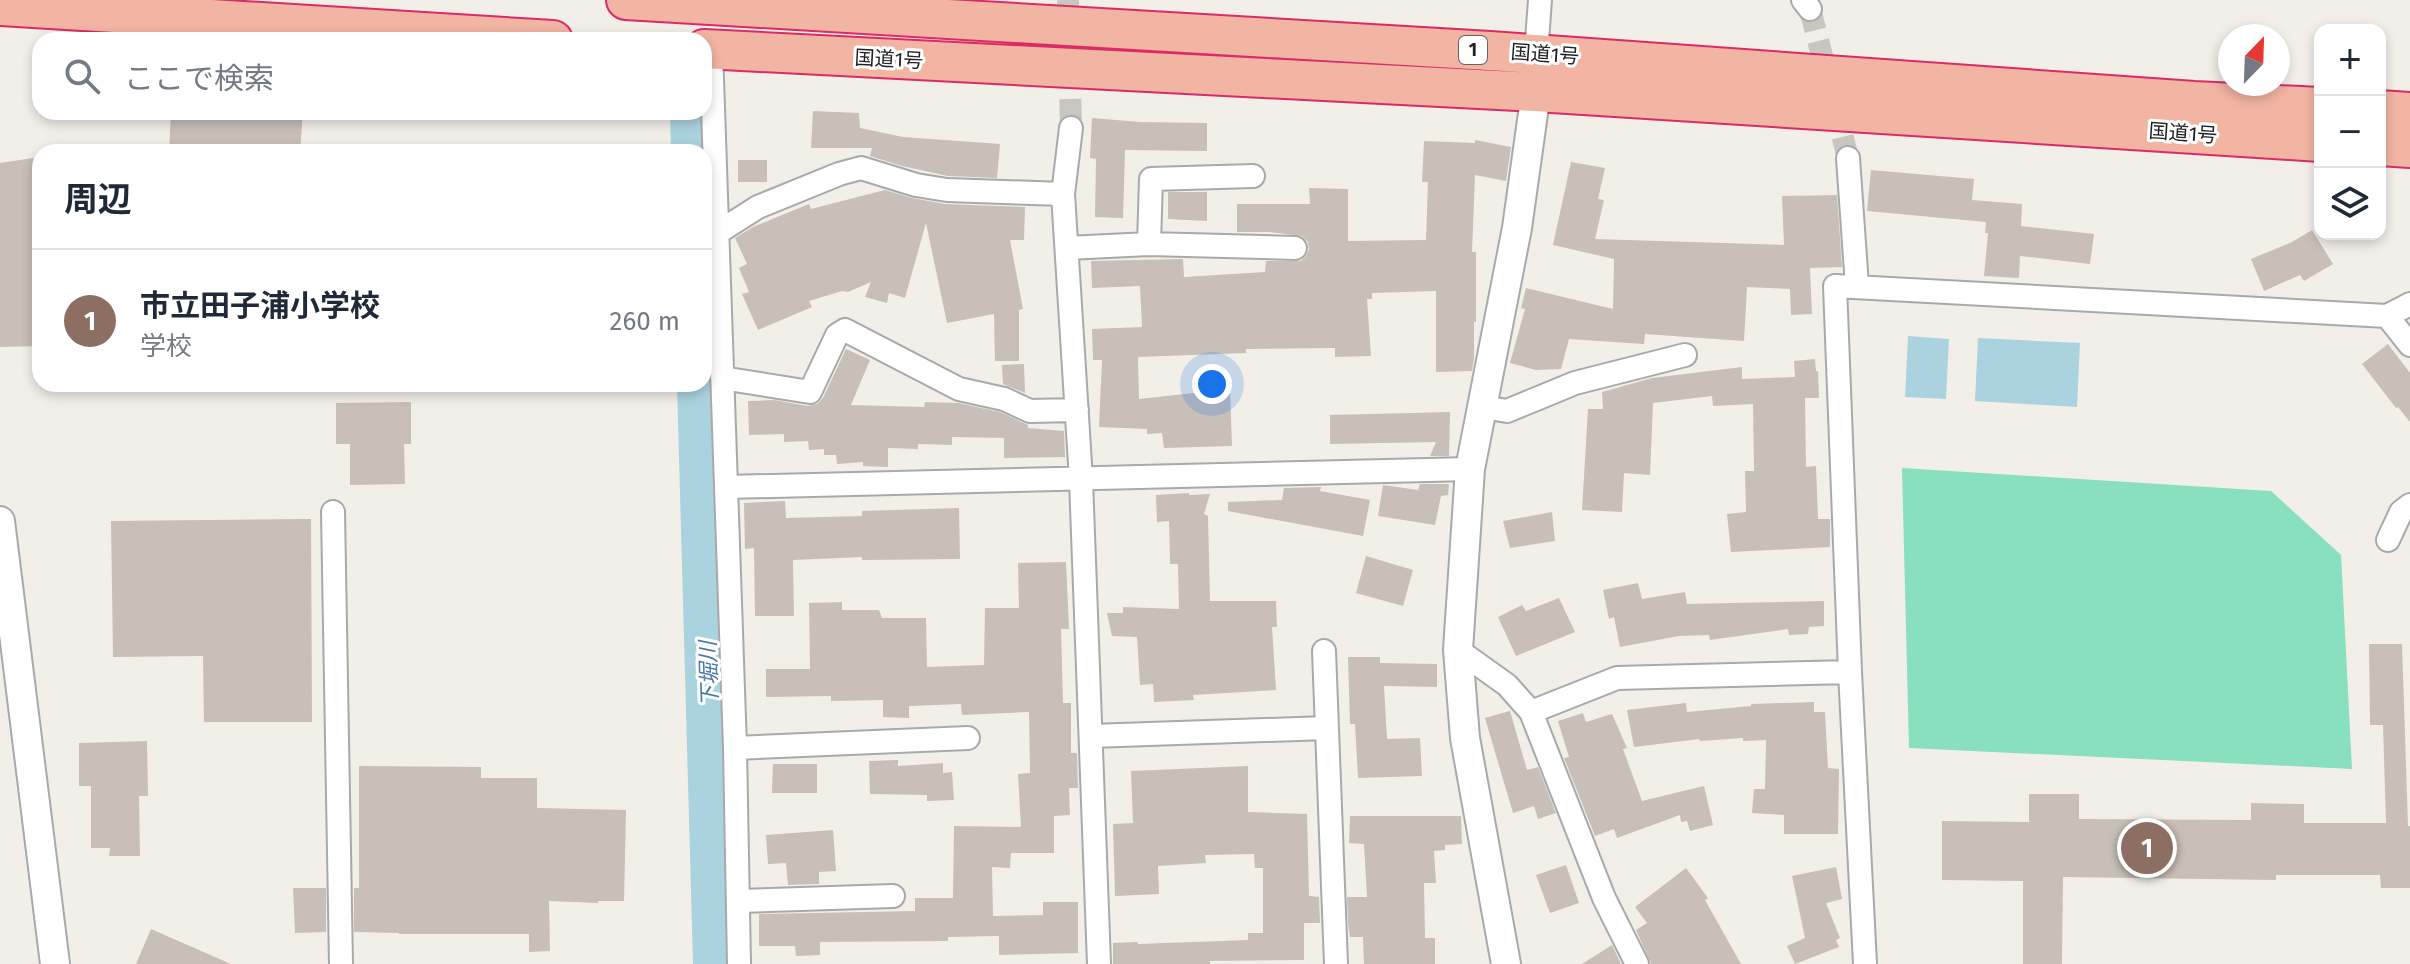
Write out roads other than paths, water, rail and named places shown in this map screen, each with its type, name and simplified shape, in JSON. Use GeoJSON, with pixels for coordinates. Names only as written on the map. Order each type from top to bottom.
{"type":"FeatureCollection","features":[{"type":"Feature","properties":{"kind":"highway","name":"国道1号"},"geometry":{"type":"LineString","coordinates":[[626,0],[713,2],[1536,54],[2194,101],[2314,107]]}},
{"type":"Feature","properties":{"kind":"highway"},"geometry":{"type":"LineString","coordinates":[[0,6],[423,32]]}},
{"type":"Feature","properties":{"kind":"highway","name":"国道1号"},"geometry":{"type":"LineString","coordinates":[[712,50],[1536,92],[2314,142]]}},
{"type":"Feature","properties":{"kind":"highway"},"geometry":{"type":"LineString","coordinates":[[2386,110],[2410,112]]}},
{"type":"Feature","properties":{"kind":"highway"},"geometry":{"type":"LineString","coordinates":[[2386,146],[2410,148]]}},
{"type":"Feature","properties":{"kind":"street"},"geometry":{"type":"LineString","coordinates":[[1506,964],[1465,738],[1458,650],[1470,469],[1517,228],[1536,92],[1540,0]]}},
{"type":"Feature","properties":{"kind":"street"},"geometry":{"type":"LineString","coordinates":[[711,120],[735,748],[739,964]]}},
{"type":"Feature","properties":{"kind":"street"},"geometry":{"type":"LineString","coordinates":[[1071,128],[1063,194],[1081,480],[1099,964]]}},
{"type":"Feature","properties":{"kind":"street"},"geometry":{"type":"LineString","coordinates":[[1848,158],[1857,286]]}},
{"type":"Feature","properties":{"kind":"street"},"geometry":{"type":"LineString","coordinates":[[717,233],[758,207],[861,168],[916,185],[947,190],[1063,194]]}},
{"type":"Feature","properties":{"kind":"street"},"geometry":{"type":"LineString","coordinates":[[1149,244],[1151,179],[1253,176]]}},
{"type":"Feature","properties":{"kind":"street"},"geometry":{"type":"LineString","coordinates":[[1067,248],[1149,244],[1295,248]]}},
{"type":"Feature","properties":{"kind":"street"},"geometry":{"type":"LineString","coordinates":[[1865,964],[1835,286],[2387,316],[2410,304]]}},
{"type":"Feature","properties":{"kind":"street"},"geometry":{"type":"LineString","coordinates":[[2387,316],[2410,345]]}},
{"type":"Feature","properties":{"kind":"street"},"geometry":{"type":"LineString","coordinates":[[722,378],[810,392],[837,335],[845,330],[959,389],[1004,399],[1030,411],[1077,410]]}},
{"type":"Feature","properties":{"kind":"street"},"geometry":{"type":"LineString","coordinates":[[1483,407],[1507,411],[1575,383],[1685,355]]}},
{"type":"Feature","properties":{"kind":"street"},"geometry":{"type":"LineString","coordinates":[[726,487],[1470,469]]}},
{"type":"Feature","properties":{"kind":"street"},"geometry":{"type":"LineString","coordinates":[[2388,540],[2401,512],[2410,505]]}},
{"type":"Feature","properties":{"kind":"street"},"geometry":{"type":"LineString","coordinates":[[333,512],[341,964]]}},
{"type":"Feature","properties":{"kind":"street"},"geometry":{"type":"LineString","coordinates":[[0,521],[55,964]]}},
{"type":"Feature","properties":{"kind":"street"},"geometry":{"type":"LineString","coordinates":[[1458,650],[1507,685],[1531,712],[1604,898],[1637,964]]}},
{"type":"Feature","properties":{"kind":"street"},"geometry":{"type":"LineString","coordinates":[[1324,651],[1336,964]]}},
{"type":"Feature","properties":{"kind":"street"},"geometry":{"type":"LineString","coordinates":[[1531,712],[1617,678],[1850,672]]}},
{"type":"Feature","properties":{"kind":"street"},"geometry":{"type":"LineString","coordinates":[[1091,736],[1327,728]]}},
{"type":"Feature","properties":{"kind":"street"},"geometry":{"type":"LineString","coordinates":[[735,748],[968,738]]}},
{"type":"Feature","properties":{"kind":"street"},"geometry":{"type":"LineString","coordinates":[[739,901],[893,896]]}},
{"type":"Feature","properties":{"kind":"water"},"geometry":{"type":"Polygon","coordinates":[[[1908,336],[1949,339],[1946,399],[1905,397],[1908,336]]]}},
{"type":"Feature","properties":{"kind":"water"},"geometry":{"type":"Polygon","coordinates":[[[1978,338],[2080,343],[2077,407],[1975,401],[1978,338]]]}},
{"type":"Feature","properties":{"kind":"waterway","name":"下堀川"},"geometry":{"type":"LineString","coordinates":[[694,120],[695,144]]}},
{"type":"Feature","properties":{"kind":"waterway","name":"下堀川"},"geometry":{"type":"LineString","coordinates":[[701,392],[717,964]]}},
{"type":"Feature","properties":{"kind":"tunnel"},"geometry":{"type":"LineString","coordinates":[[1068,0],[1071,128]]}},
{"type":"Feature","properties":{"kind":"tunnel"},"geometry":{"type":"LineString","coordinates":[[1810,9],[1848,158]]}},
{"type":"Feature","properties":{"kind":"place","name":"市立田子浦小学校"},"geometry":{"type":"Point","coordinates":[2147,848]}}]}
